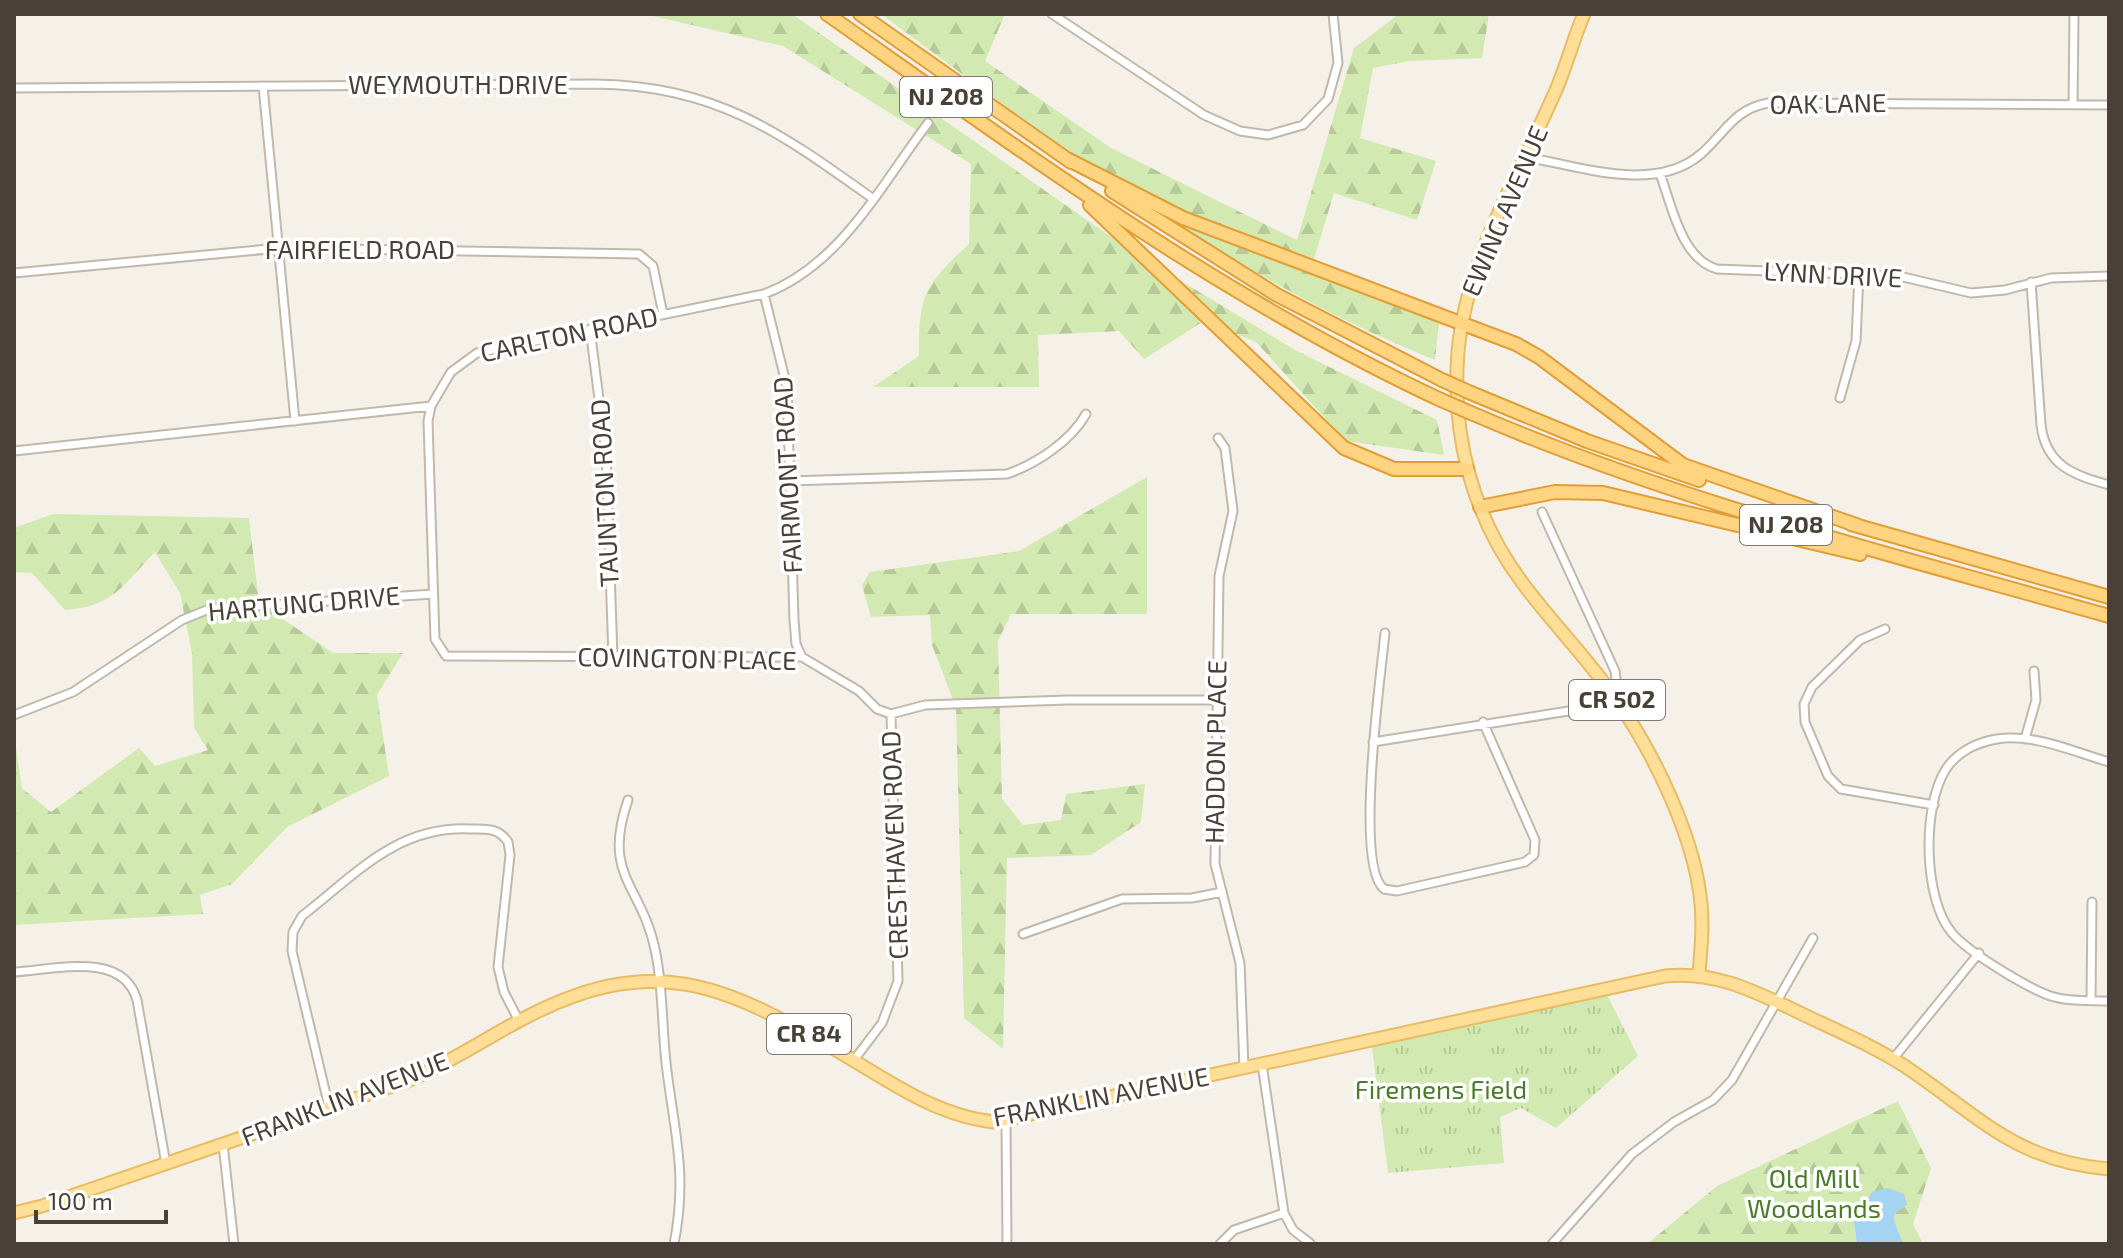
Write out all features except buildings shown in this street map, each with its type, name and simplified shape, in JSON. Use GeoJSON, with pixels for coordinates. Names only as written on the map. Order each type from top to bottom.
{"type":"FeatureCollection","features":[{"type":"Feature","properties":{"kind":"highway","name":"NJ 208"},"geometry":{"type":"LineString","coordinates":[[827,14],[1065,181],[1187,262],[1269,311],[1441,400],[1672,490],[2109,616]]}},
{"type":"Feature","properties":{"kind":"highway","name":"NJ 208"},"geometry":{"type":"LineString","coordinates":[[860,14],[1170,230],[1277,295],[1442,380],[1661,468],[2109,597]]}},
{"type":"Feature","properties":{"kind":"highway"},"geometry":{"type":"LineString","coordinates":[[1067,159],[1165,211],[1462,323],[1539,357],[1683,465],[1859,526]]}},
{"type":"Feature","properties":{"kind":"highway"},"geometry":{"type":"LineString","coordinates":[[1065,181],[1344,448],[1394,469],[1467,469]]}},
{"type":"Feature","properties":{"kind":"highway"},"geometry":{"type":"LineString","coordinates":[[1480,507],[1555,492],[1603,493],[2020,590]]}},
{"type":"Feature","properties":{"kind":"main road","name":"EWING AVENUE"},"geometry":{"type":"LineString","coordinates":[[1584,14],[1554,94],[1478,264],[1462,323],[1457,395],[1467,469],[1498,545],[1522,582],[1619,703],[1658,770],[1691,853],[1702,914],[1699,974]]}},
{"type":"Feature","properties":{"kind":"main road","name":"FRANKLIN AVENUE"},"geometry":{"type":"LineString","coordinates":[[14,1213],[166,1164],[438,1068],[519,1021],[590,992],[661,981],[702,985],[732,994],[776,1015],[939,1108],[980,1121],[1006,1121],[1665,976],[1699,974],[1730,982],[1775,1001],[1893,1059],[1979,1123],[2018,1145],[2060,1161],[2109,1169]]}},
{"type":"Feature","properties":{"kind":"street"},"geometry":{"type":"LineString","coordinates":[[1052,14],[1204,115],[1240,131],[1268,135],[1303,125],[1328,99],[1338,63],[1333,14]]}},
{"type":"Feature","properties":{"kind":"street"},"geometry":{"type":"LineString","coordinates":[[2073,105],[2074,14]]}},
{"type":"Feature","properties":{"kind":"street","name":"WEYMOUTH DRIVE"},"geometry":{"type":"LineString","coordinates":[[14,88],[619,85],[672,91],[718,104],[773,129],[872,198]]}},
{"type":"Feature","properties":{"kind":"street"},"geometry":{"type":"LineString","coordinates":[[263,86],[295,421]]}},
{"type":"Feature","properties":{"kind":"street","name":"OAK LANE"},"geometry":{"type":"LineString","coordinates":[[1526,157],[1634,175],[1660,174],[1693,160],[1737,114],[1768,103],[2109,105]]}},
{"type":"Feature","properties":{"kind":"street","name":"CARLTON ROAD"},"geometry":{"type":"LineString","coordinates":[[431,406],[451,372],[477,353],[764,294],[795,280],[824,259],[928,123]]}},
{"type":"Feature","properties":{"kind":"street","name":"LYNN DRIVE"},"geometry":{"type":"LineString","coordinates":[[1660,174],[1689,249],[1708,267],[1899,276],[1971,293],[2005,290],[2031,282],[2072,276],[2109,276]]}},
{"type":"Feature","properties":{"kind":"street","name":"FAIRFIELD ROAD"},"geometry":{"type":"LineString","coordinates":[[14,273],[279,248],[639,254],[653,266],[663,314]]}},
{"type":"Feature","properties":{"kind":"street"},"geometry":{"type":"LineString","coordinates":[[1840,398],[1856,341],[1859,274]]}},
{"type":"Feature","properties":{"kind":"street"},"geometry":{"type":"LineString","coordinates":[[2031,282],[2041,425],[2046,447],[2068,472],[2109,485]]}},
{"type":"Feature","properties":{"kind":"street","name":"FAIRMONT ROAD"},"geometry":{"type":"LineString","coordinates":[[764,294],[787,387],[794,620],[796,644],[802,657]]}},
{"type":"Feature","properties":{"kind":"street","name":"TAUNTON ROAD"},"geometry":{"type":"LineString","coordinates":[[590,329],[606,453],[613,658]]}},
{"type":"Feature","properties":{"kind":"street"},"geometry":{"type":"LineString","coordinates":[[14,451],[431,406]]}},
{"type":"Feature","properties":{"kind":"street","name":"HARTUNG DRIVE"},"geometry":{"type":"LineString","coordinates":[[14,715],[73,692],[182,620],[209,609],[433,594],[428,421],[431,406]]}},
{"type":"Feature","properties":{"kind":"street"},"geometry":{"type":"LineString","coordinates":[[790,481],[1007,474],[1028,465],[1077,430],[1086,414]]}},
{"type":"Feature","properties":{"kind":"street","name":"HADDON PLACE"},"geometry":{"type":"LineString","coordinates":[[1218,438],[1225,448],[1233,511],[1219,576],[1215,864],[1240,963],[1244,1068]]}},
{"type":"Feature","properties":{"kind":"street","name":"EWING AVENUE"},"geometry":{"type":"LineString","coordinates":[[1542,512],[1615,671],[1619,703]]}},
{"type":"Feature","properties":{"kind":"street","name":"COVINGTON PLACE"},"geometry":{"type":"LineString","coordinates":[[433,594],[435,639],[446,656],[802,657],[859,691],[877,709],[891,714]]}},
{"type":"Feature","properties":{"kind":"street"},"geometry":{"type":"LineString","coordinates":[[1885,629],[1860,640],[1815,683],[1804,704],[1805,722],[1828,776],[1841,789],[1934,805]]}},
{"type":"Feature","properties":{"kind":"street"},"geometry":{"type":"LineString","coordinates":[[1385,633],[1373,742],[1374,874],[1384,889],[1397,891],[1525,862],[1534,855],[1535,840],[1483,722]]}},
{"type":"Feature","properties":{"kind":"street"},"geometry":{"type":"LineString","coordinates":[[2025,739],[2036,700],[2034,671]]}},
{"type":"Feature","properties":{"kind":"street"},"geometry":{"type":"LineString","coordinates":[[891,714],[925,705],[1067,700],[1216,700]]}},
{"type":"Feature","properties":{"kind":"street"},"geometry":{"type":"LineString","coordinates":[[1373,742],[1483,722],[1619,703]]}},
{"type":"Feature","properties":{"kind":"street","name":"CRESTHAVEN ROAD"},"geometry":{"type":"LineString","coordinates":[[854,1060],[882,1023],[898,981],[891,714]]}},
{"type":"Feature","properties":{"kind":"street"},"geometry":{"type":"LineString","coordinates":[[2109,762],[2025,739],[1986,741],[1962,753],[1941,777],[1934,805],[1930,847],[1938,908],[1951,932],[2043,993],[2064,1000],[2109,1001]]}},
{"type":"Feature","properties":{"kind":"street"},"geometry":{"type":"LineString","coordinates":[[628,800],[616,836],[618,859],[650,928],[661,981],[667,1067],[682,1169],[680,1213],[674,1244]]}},
{"type":"Feature","properties":{"kind":"street"},"geometry":{"type":"LineString","coordinates":[[329,1107],[292,951],[293,932],[302,916],[404,839],[445,828],[493,830],[508,842],[510,855],[498,967],[504,992],[519,1021]]}},
{"type":"Feature","properties":{"kind":"street"},"geometry":{"type":"LineString","coordinates":[[1023,934],[1122,899],[1192,898],[1222,892]]}},
{"type":"Feature","properties":{"kind":"street"},"geometry":{"type":"LineString","coordinates":[[2091,1000],[2092,902]]}},
{"type":"Feature","properties":{"kind":"street"},"geometry":{"type":"LineString","coordinates":[[1552,1244],[1632,1154],[1722,1092],[1813,938]]}},
{"type":"Feature","properties":{"kind":"street"},"geometry":{"type":"LineString","coordinates":[[1893,1059],[1979,953]]}},
{"type":"Feature","properties":{"kind":"street"},"geometry":{"type":"LineString","coordinates":[[14,972],[98,967],[117,972],[130,985],[137,1000],[166,1164]]}},
{"type":"Feature","properties":{"kind":"street"},"geometry":{"type":"LineString","coordinates":[[1262,1064],[1284,1213],[1293,1230],[1310,1243]]}},
{"type":"Feature","properties":{"kind":"street"},"geometry":{"type":"LineString","coordinates":[[1006,1121],[1007,1244]]}},
{"type":"Feature","properties":{"kind":"street"},"geometry":{"type":"LineString","coordinates":[[223,1144],[234,1244]]}},
{"type":"Feature","properties":{"kind":"street"},"geometry":{"type":"LineString","coordinates":[[1220,1244],[1238,1229],[1284,1213]]}},
{"type":"Feature","properties":{"kind":"green space"},"geometry":{"type":"Polygon","coordinates":[[[644,14],[792,14],[1130,250],[1295,350],[1437,420],[1444,455],[1346,441],[1256,342],[1204,321],[1144,359],[1119,331],[1038,335],[1039,387],[873,387],[919,356],[920,319],[927,292],[942,270],[969,244],[971,164],[783,46],[644,14]]]}},
{"type":"Feature","properties":{"kind":"green space"},"geometry":{"type":"Polygon","coordinates":[[[881,14],[1005,14],[985,61],[1111,148],[1297,240],[1354,48],[1399,14],[1489,14],[1482,58],[1410,61],[1373,68],[1360,138],[1436,161],[1417,220],[1334,193],[1311,269],[1439,323],[1435,360],[1287,290],[1216,249],[1079,159],[881,14]]]}},
{"type":"Feature","properties":{"kind":"green space"},"geometry":{"type":"Polygon","coordinates":[[[1147,477],[1147,614],[1011,614],[998,641],[1002,799],[1023,825],[1061,820],[1066,794],[1145,784],[1141,822],[1091,855],[1007,858],[1003,1049],[964,1018],[956,708],[932,645],[930,615],[871,617],[862,585],[870,572],[1019,551],[1147,477]]]}},
{"type":"Feature","properties":{"kind":"green space"},"geometry":{"type":"Polygon","coordinates":[[[53,514],[249,518],[259,603],[333,653],[403,653],[377,695],[389,776],[287,827],[232,884],[200,895],[203,914],[14,925],[14,734],[22,788],[51,812],[139,748],[155,766],[208,750],[194,728],[192,653],[180,593],[155,552],[117,592],[82,608],[65,610],[32,573],[14,572],[14,528],[53,514]]]}},
{"type":"Feature","properties":{"kind":"green space","name":"Firemens Field"},"geometry":{"type":"Polygon","coordinates":[[[1604,989],[1638,1056],[1556,1128],[1521,1108],[1500,1117],[1504,1163],[1388,1173],[1371,1040],[1604,989]]]}},
{"type":"Feature","properties":{"kind":"green space"},"geometry":{"type":"Polygon","coordinates":[[[1472,1061],[1485,1067],[1491,1080],[1485,1093],[1472,1099],[1459,1093],[1453,1080],[1459,1067],[1472,1061]]]}},
{"type":"Feature","properties":{"kind":"green space","name":"Old Mill Woodlands"},"geometry":{"type":"Polygon","coordinates":[[[1898,1101],[1931,1168],[1913,1224],[1923,1244],[1903,1244],[1894,1221],[1895,1212],[1907,1205],[1854,1222],[1857,1244],[1647,1244],[1717,1186],[1898,1101]]]}},
{"type":"Feature","properties":{"kind":"water"},"geometry":{"type":"Polygon","coordinates":[[[1888,1188],[1904,1194],[1907,1205],[1895,1212],[1894,1221],[1903,1243],[1857,1244],[1854,1222],[1872,1192],[1888,1188]]]}}]}
